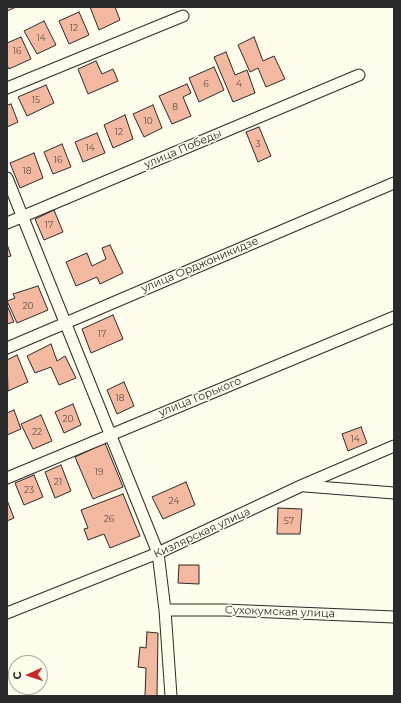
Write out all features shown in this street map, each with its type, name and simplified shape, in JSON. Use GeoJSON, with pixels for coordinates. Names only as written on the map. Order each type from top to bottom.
{"type":"FeatureCollection","features":[{"type":"Feature","properties":{"kind":"street"},"geometry":{"type":"LineString","coordinates":[[7,88],[183,16]]}},
{"type":"Feature","properties":{"kind":"street","name":"улица Победы"},"geometry":{"type":"LineString","coordinates":[[7,223],[359,75]]}},
{"type":"Feature","properties":{"kind":"street"},"geometry":{"type":"LineString","coordinates":[[7,178],[158,553],[165,610],[171,696]]}},
{"type":"Feature","properties":{"kind":"street","name":"улица Орджоникидзе"},"geometry":{"type":"LineString","coordinates":[[7,348],[394,183]]}},
{"type":"Feature","properties":{"kind":"street","name":"улица Горького"},"geometry":{"type":"LineString","coordinates":[[7,478],[394,317]]}},
{"type":"Feature","properties":{"kind":"street","name":"Кизлярская улица"},"geometry":{"type":"LineString","coordinates":[[7,613],[158,553],[303,485],[394,446]]}},
{"type":"Feature","properties":{"kind":"street"},"geometry":{"type":"LineString","coordinates":[[303,485],[394,494]]}},
{"type":"Feature","properties":{"kind":"street","name":"Сухокумская улица"},"geometry":{"type":"LineString","coordinates":[[165,610],[224,610],[394,618]]}},
{"type":"Feature","properties":{"kind":"building"},"geometry":{"type":"Polygon","coordinates":[[[7,7],[13,7],[14,8],[7,11],[7,7]]]}},
{"type":"Feature","properties":{"kind":"building"},"geometry":{"type":"Polygon","coordinates":[[[90,7],[115,7],[120,20],[99,30],[90,7]]]}},
{"type":"Feature","properties":{"kind":"building"},"geometry":{"type":"Polygon","coordinates":[[[79,12],[89,35],[69,44],[59,21],[79,12]]]}},
{"type":"Feature","properties":{"kind":"building"},"geometry":{"type":"Polygon","coordinates":[[[44,21],[56,45],[37,54],[24,31],[44,21]]]}},
{"type":"Feature","properties":{"kind":"building"},"geometry":{"type":"Polygon","coordinates":[[[21,37],[31,59],[9,69],[7,65],[7,43],[21,37]]]}},
{"type":"Feature","properties":{"kind":"building"},"geometry":{"type":"Polygon","coordinates":[[[254,37],[263,61],[274,56],[285,79],[266,87],[258,68],[250,72],[238,45],[254,37]]]}},
{"type":"Feature","properties":{"kind":"building"},"geometry":{"type":"Polygon","coordinates":[[[226,52],[235,75],[247,70],[255,93],[233,102],[214,57],[226,52]]]}},
{"type":"Feature","properties":{"kind":"building"},"geometry":{"type":"Polygon","coordinates":[[[96,61],[102,74],[113,69],[118,81],[88,94],[78,69],[96,61]]]}},
{"type":"Feature","properties":{"kind":"building"},"geometry":{"type":"Polygon","coordinates":[[[214,67],[224,90],[199,102],[189,78],[214,67]]]}},
{"type":"Feature","properties":{"kind":"building"},"geometry":{"type":"Polygon","coordinates":[[[187,84],[191,93],[183,97],[191,116],[172,124],[159,96],[187,84]]]}},
{"type":"Feature","properties":{"kind":"building"},"geometry":{"type":"Polygon","coordinates":[[[46,85],[54,103],[27,116],[18,97],[46,85]]]}},
{"type":"Feature","properties":{"kind":"building"},"geometry":{"type":"Polygon","coordinates":[[[11,104],[18,122],[7,127],[7,105],[11,104]]]}},
{"type":"Feature","properties":{"kind":"building"},"geometry":{"type":"Polygon","coordinates":[[[153,105],[162,128],[144,137],[133,114],[153,105]]]}},
{"type":"Feature","properties":{"kind":"building"},"geometry":{"type":"Polygon","coordinates":[[[125,115],[133,139],[113,148],[104,125],[125,115]]]}},
{"type":"Feature","properties":{"kind":"building"},"geometry":{"type":"Polygon","coordinates":[[[259,127],[271,156],[258,162],[246,132],[259,127]]]}},
{"type":"Feature","properties":{"kind":"building"},"geometry":{"type":"Polygon","coordinates":[[[97,133],[105,153],[83,162],[75,142],[97,133]]]}},
{"type":"Feature","properties":{"kind":"building"},"geometry":{"type":"Polygon","coordinates":[[[62,144],[71,167],[53,174],[44,152],[62,144]]]}},
{"type":"Feature","properties":{"kind":"building"},"geometry":{"type":"Polygon","coordinates":[[[34,153],[43,178],[20,188],[10,163],[34,153]]]}},
{"type":"Feature","properties":{"kind":"building"},"geometry":{"type":"Polygon","coordinates":[[[54,210],[63,232],[44,240],[35,219],[54,210]]]}},
{"type":"Feature","properties":{"kind":"building"},"geometry":{"type":"Polygon","coordinates":[[[7,244],[11,256],[7,257],[7,244]]]}},
{"type":"Feature","properties":{"kind":"building"},"geometry":{"type":"Polygon","coordinates":[[[110,245],[123,273],[100,284],[97,277],[76,286],[66,262],[87,253],[92,266],[106,259],[102,248],[110,245]]]}},
{"type":"Feature","properties":{"kind":"building"},"geometry":{"type":"Polygon","coordinates":[[[38,286],[48,310],[17,323],[7,301],[15,298],[13,294],[38,286]]]}},
{"type":"Feature","properties":{"kind":"building"},"geometry":{"type":"Polygon","coordinates":[[[7,305],[14,322],[7,324],[7,305]]]}},
{"type":"Feature","properties":{"kind":"building"},"geometry":{"type":"Polygon","coordinates":[[[113,315],[123,339],[91,353],[82,329],[113,315]]]}},
{"type":"Feature","properties":{"kind":"building"},"geometry":{"type":"Polygon","coordinates":[[[51,344],[57,361],[65,356],[76,378],[59,385],[51,367],[35,373],[27,356],[51,344]]]}},
{"type":"Feature","properties":{"kind":"building"},"geometry":{"type":"Polygon","coordinates":[[[17,355],[28,382],[8,391],[7,360],[17,355]]]}},
{"type":"Feature","properties":{"kind":"building"},"geometry":{"type":"Polygon","coordinates":[[[124,382],[134,406],[117,414],[107,390],[124,382]]]}},
{"type":"Feature","properties":{"kind":"building"},"geometry":{"type":"Polygon","coordinates":[[[73,404],[81,425],[64,433],[55,412],[73,404]]]}},
{"type":"Feature","properties":{"kind":"building"},"geometry":{"type":"Polygon","coordinates":[[[14,410],[21,429],[7,435],[7,413],[14,410]]]}},
{"type":"Feature","properties":{"kind":"building"},"geometry":{"type":"Polygon","coordinates":[[[41,415],[52,441],[33,449],[21,424],[41,415]]]}},
{"type":"Feature","properties":{"kind":"building"},"geometry":{"type":"Polygon","coordinates":[[[361,427],[367,443],[348,451],[342,434],[361,427]]]}},
{"type":"Feature","properties":{"kind":"building"},"geometry":{"type":"Polygon","coordinates":[[[105,443],[123,487],[93,499],[75,457],[105,443]]]}},
{"type":"Feature","properties":{"kind":"building"},"geometry":{"type":"Polygon","coordinates":[[[61,465],[71,491],[55,498],[45,472],[61,465]]]}},
{"type":"Feature","properties":{"kind":"building"},"geometry":{"type":"Polygon","coordinates":[[[34,475],[43,497],[24,505],[15,483],[34,475]]]}},
{"type":"Feature","properties":{"kind":"building"},"geometry":{"type":"Polygon","coordinates":[[[186,482],[195,505],[163,519],[152,497],[186,482]]]}},
{"type":"Feature","properties":{"kind":"building"},"geometry":{"type":"Polygon","coordinates":[[[123,494],[140,536],[110,548],[104,534],[88,540],[84,529],[88,528],[81,510],[123,494]]]}},
{"type":"Feature","properties":{"kind":"building"},"geometry":{"type":"Polygon","coordinates":[[[7,500],[14,518],[7,521],[7,500]]]}},
{"type":"Feature","properties":{"kind":"building"},"geometry":{"type":"Polygon","coordinates":[[[278,508],[302,509],[300,534],[277,534],[278,508]]]}},
{"type":"Feature","properties":{"kind":"building"},"geometry":{"type":"Polygon","coordinates":[[[179,565],[199,565],[199,584],[178,583],[179,565]]]}},
{"type":"Feature","properties":{"kind":"building"},"geometry":{"type":"Polygon","coordinates":[[[147,632],[158,633],[157,696],[145,696],[146,668],[138,667],[140,647],[146,648],[147,632]]]}}]}
